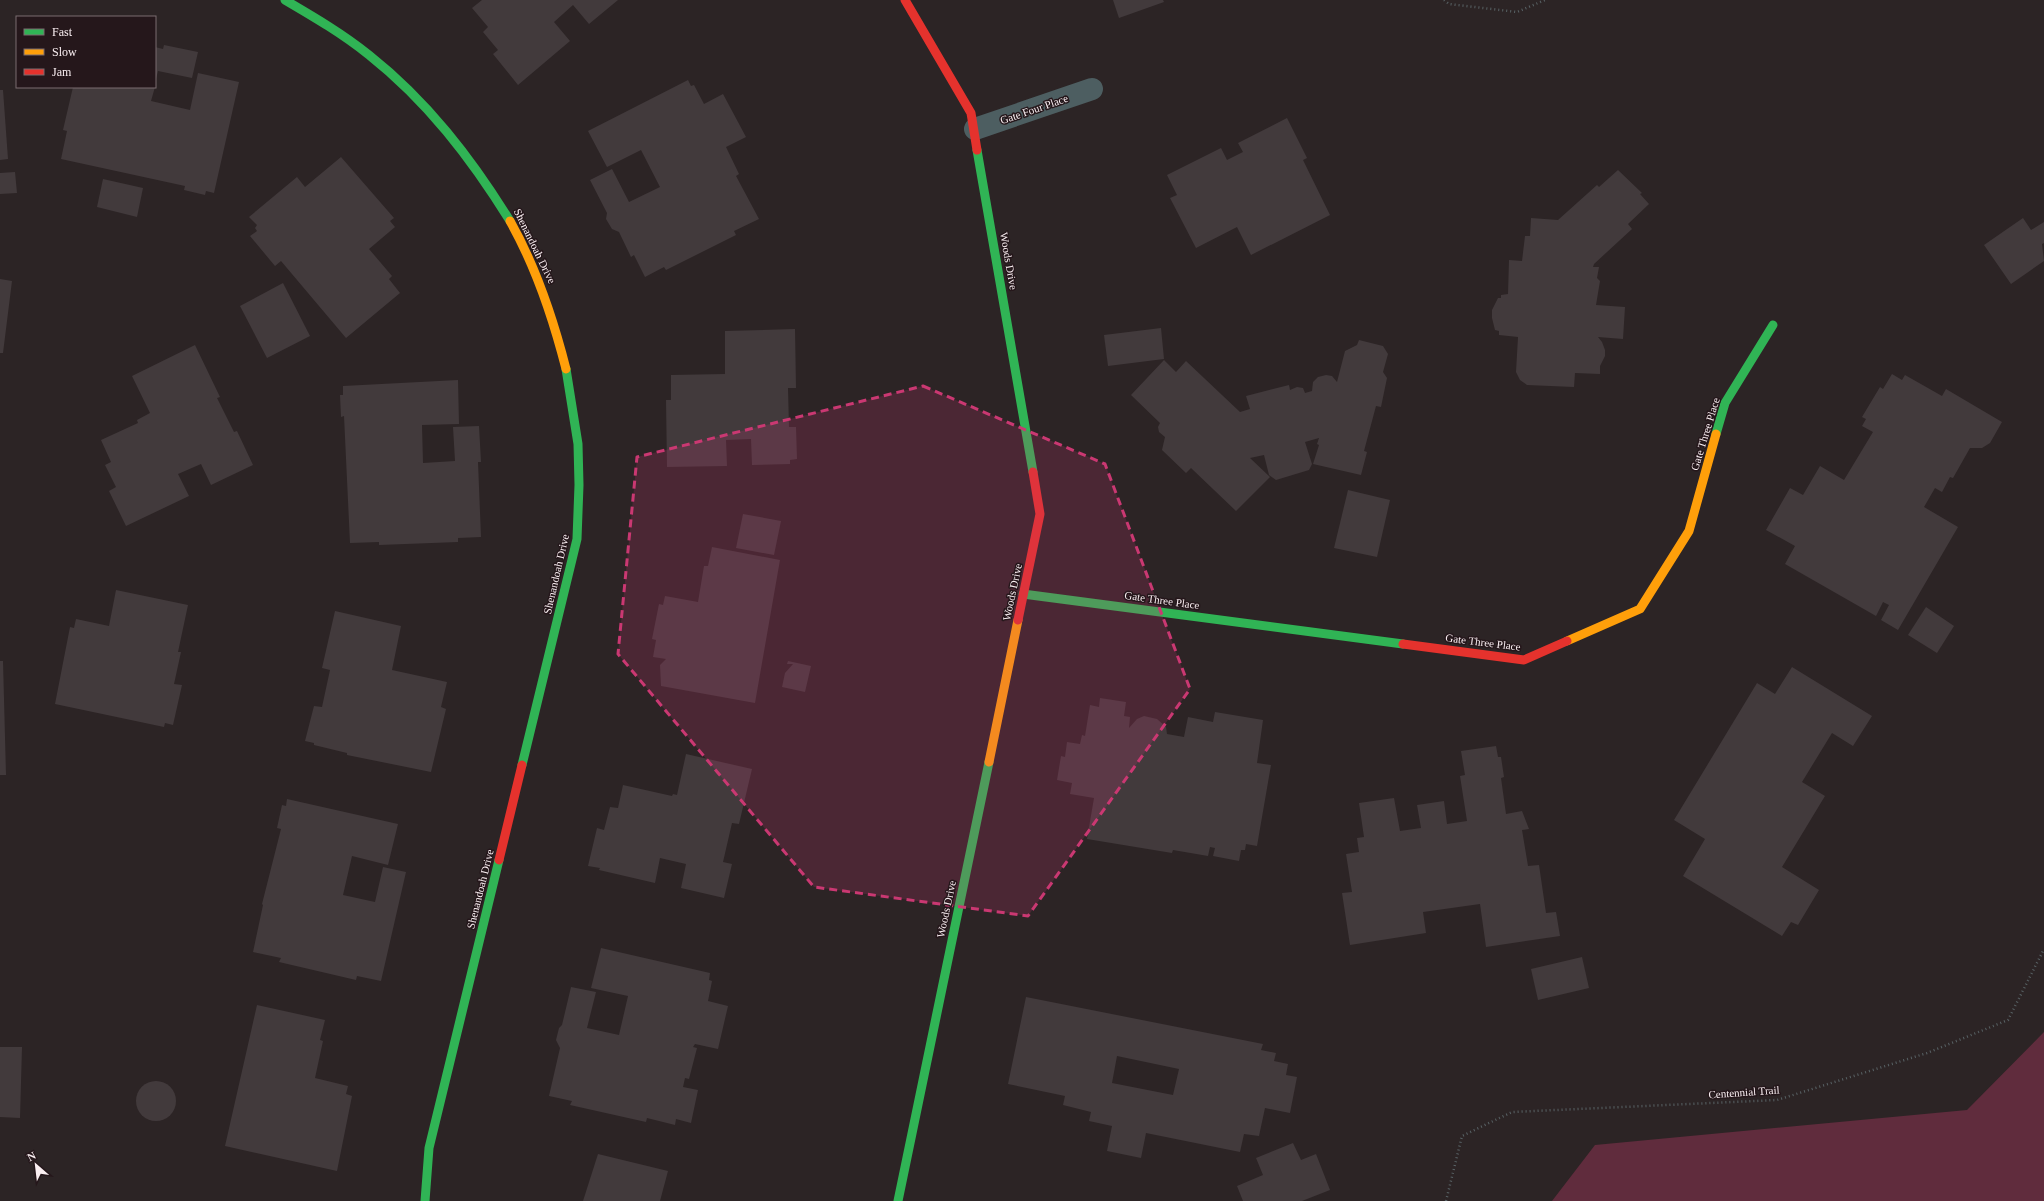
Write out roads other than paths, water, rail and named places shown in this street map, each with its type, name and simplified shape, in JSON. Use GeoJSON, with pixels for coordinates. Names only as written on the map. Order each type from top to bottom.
{"type":"FeatureCollection","features":[{"type":"Feature","properties":{"kind":"street","name":"Shenandoah Drive"},"geometry":{"type":"LineString","coordinates":[[285,0],[322,21],[369,54],[412,92],[451,134],[486,179],[515,228],[538,276],[556,327],[568,371],[577,432],[580,486],[577,539],[429,1148],[425,1201]]}},
{"type":"Feature","properties":{"kind":"street","name":"Woods Drive"},"geometry":{"type":"LineString","coordinates":[[898,1201],[1040,514],[975,129],[971,113],[905,0]]}},
{"type":"Feature","properties":{"kind":"street","name":"Gate Four Place"},"geometry":{"type":"LineString","coordinates":[[975,129],[1092,89]]}},
{"type":"Feature","properties":{"kind":"street","name":"Gate Three Place"},"geometry":{"type":"LineString","coordinates":[[1023,594],[1524,660],[1640,609],[1689,530],[1725,403],[1772,325]]}}]}
